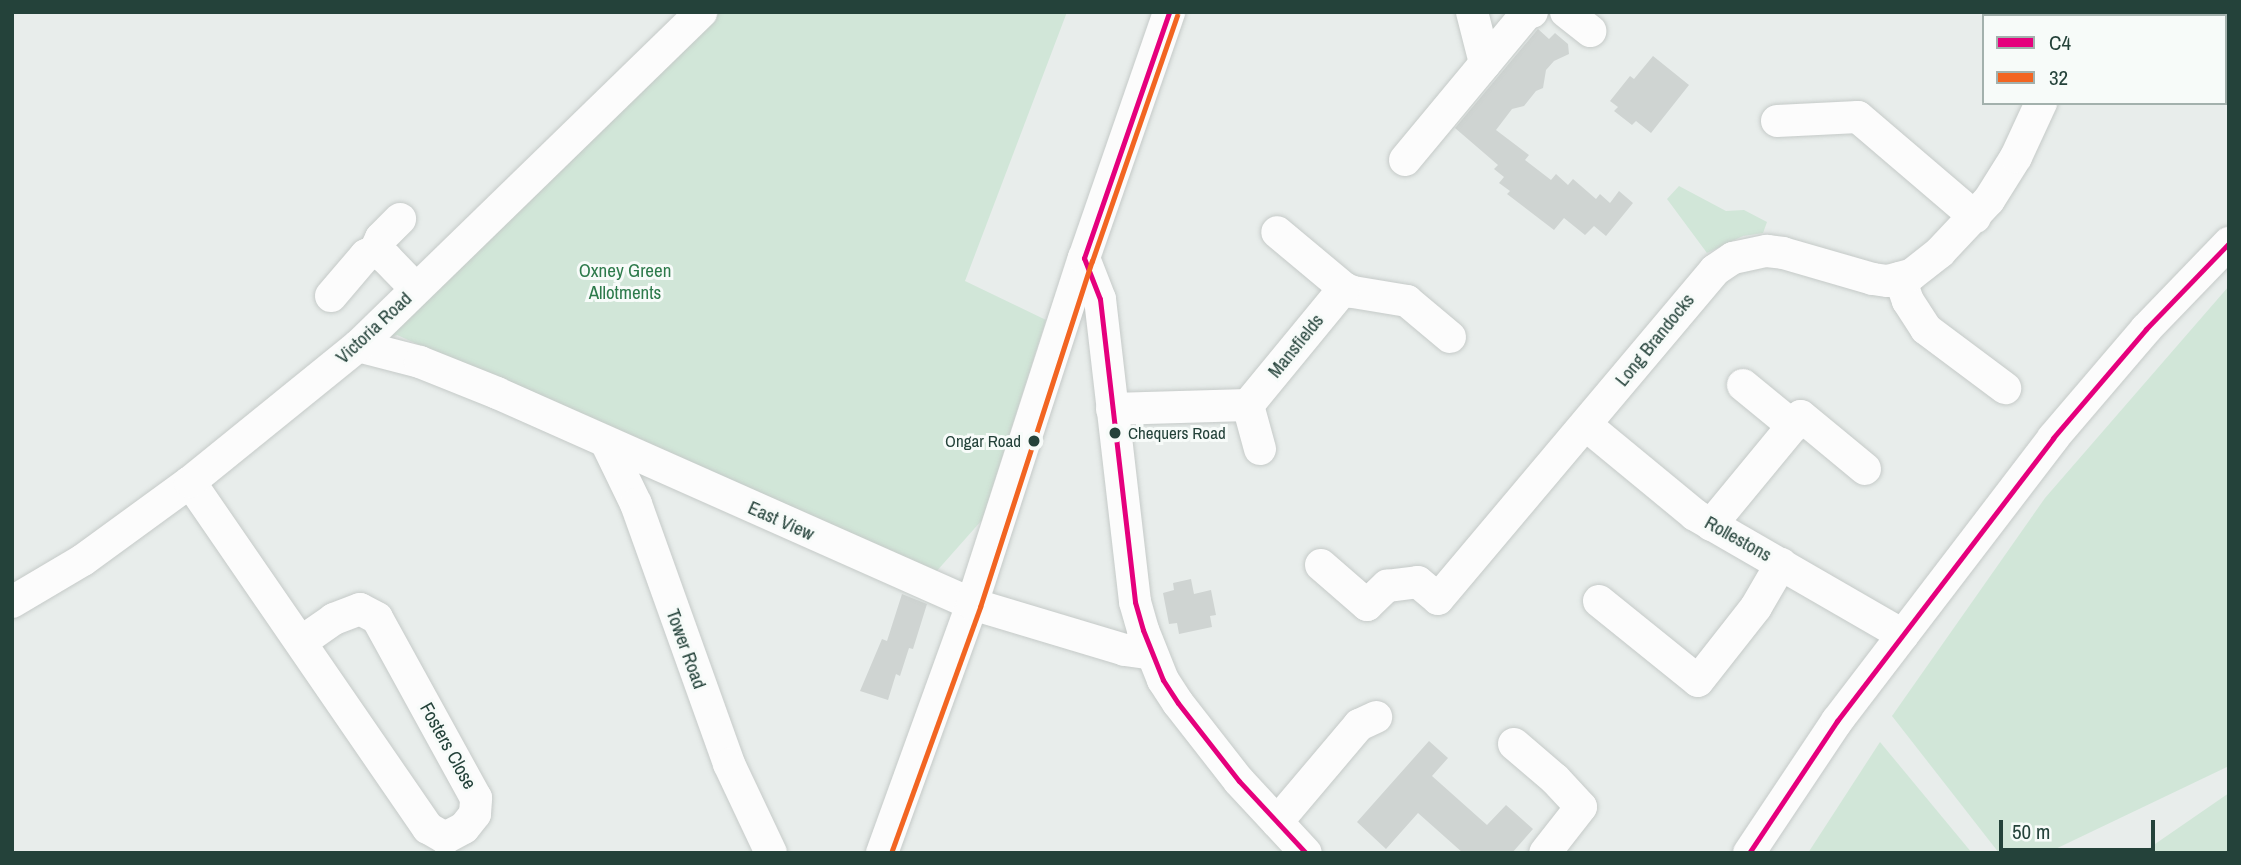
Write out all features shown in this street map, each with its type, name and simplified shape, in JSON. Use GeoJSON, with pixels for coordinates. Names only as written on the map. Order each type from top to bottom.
{"type":"FeatureCollection","features":[{"type":"Feature","properties":{"kind":"street","name":"Victoria Road"},"geometry":{"type":"LineString","coordinates":[[12,602],[83,560],[190,482],[358,346],[702,12]]}},
{"type":"Feature","properties":{"kind":"street"},"geometry":{"type":"LineString","coordinates":[[882,853],[972,604],[1084,258],[1169,12]]}},
{"type":"Feature","properties":{"kind":"street"},"geometry":{"type":"LineString","coordinates":[[1472,12],[1485,63]]}},
{"type":"Feature","properties":{"kind":"street"},"geometry":{"type":"LineString","coordinates":[[1405,160],[1527,13],[1532,12]]}},
{"type":"Feature","properties":{"kind":"street"},"geometry":{"type":"LineString","coordinates":[[2005,388],[1926,329],[1908,301],[1900,278],[1923,267],[1975,217],[2004,179],[2040,105]]}},
{"type":"Feature","properties":{"kind":"street"},"geometry":{"type":"LineString","coordinates":[[1777,121],[1858,117],[1975,217]]}},
{"type":"Feature","properties":{"kind":"street"},"geometry":{"type":"LineString","coordinates":[[331,296],[366,255],[375,251],[381,238],[400,219]]}},
{"type":"Feature","properties":{"kind":"street"},"geometry":{"type":"LineString","coordinates":[[1277,233],[1344,288],[1407,301],[1450,337]]}},
{"type":"Feature","properties":{"kind":"street"},"geometry":{"type":"LineString","coordinates":[[1749,853],[1837,720],[2091,392],[2229,243]]}},
{"type":"Feature","properties":{"kind":"street"},"geometry":{"type":"LineString","coordinates":[[375,251],[386,258],[405,300],[420,362]]}},
{"type":"Feature","properties":{"kind":"street","name":"Long Brandocks"},"geometry":{"type":"LineString","coordinates":[[1321,565],[1367,605],[1387,586],[1419,582],[1438,599],[1529,488],[1586,425],[1698,287],[1733,258],[1753,252],[1783,253],[1873,279],[1900,278]]}},
{"type":"Feature","properties":{"kind":"street"},"geometry":{"type":"LineString","coordinates":[[1084,258],[1100,299],[1135,601],[1152,654],[1163,680],[1200,732],[1306,853]]}},
{"type":"Feature","properties":{"kind":"street","name":"Mansfields"},"geometry":{"type":"LineString","coordinates":[[1248,405],[1344,288]]}},
{"type":"Feature","properties":{"kind":"street","name":"East View"},"geometry":{"type":"LineString","coordinates":[[358,346],[420,362],[497,393],[972,604],[1125,650],[1152,654]]}},
{"type":"Feature","properties":{"kind":"street"},"geometry":{"type":"LineString","coordinates":[[1743,385],[1793,426]]}},
{"type":"Feature","properties":{"kind":"street"},"geometry":{"type":"LineString","coordinates":[[1112,409],[1248,405],[1260,449]]}},
{"type":"Feature","properties":{"kind":"street"},"geometry":{"type":"LineString","coordinates":[[1711,525],[1801,416],[1864,469]]}},
{"type":"Feature","properties":{"kind":"street","name":"Rollestons"},"geometry":{"type":"LineString","coordinates":[[1586,425],[1680,505],[1903,635]]}},
{"type":"Feature","properties":{"kind":"street","name":"Tower Road"},"geometry":{"type":"LineString","coordinates":[[607,444],[636,504],[729,764],[771,853]]}},
{"type":"Feature","properties":{"kind":"street","name":"Fosters Close"},"geometry":{"type":"LineString","coordinates":[[190,482],[428,828],[445,838],[464,828],[475,814],[476,798],[377,618],[360,608],[334,619],[301,642]]}},
{"type":"Feature","properties":{"kind":"street"},"geometry":{"type":"LineString","coordinates":[[1598,601],[1698,681],[1756,607],[1781,564]]}},
{"type":"Feature","properties":{"kind":"street"},"geometry":{"type":"LineString","coordinates":[[1277,822],[1359,725],[1376,717]]}},
{"type":"Feature","properties":{"kind":"street"},"geometry":{"type":"LineString","coordinates":[[1514,744],[1555,779],[1581,807],[1545,853]]}},
{"type":"Feature","properties":{"kind":"green space","name":"Oxney Green Allotments"},"geometry":{"type":"Polygon","coordinates":[[[702,12],[1067,12],[965,281],[1046,320],[982,520],[935,573],[397,335],[358,346],[702,12]]]}},
{"type":"Feature","properties":{"kind":"green space"},"geometry":{"type":"Polygon","coordinates":[[[1679,186],[1726,211],[1744,210],[1767,222],[1763,233],[1743,236],[1707,253],[1667,199],[1679,186]]]}},
{"type":"Feature","properties":{"kind":"green space"},"geometry":{"type":"Polygon","coordinates":[[[2229,286],[2229,766],[2047,853],[1999,853],[1892,716],[2045,498],[2229,286]]]}},
{"type":"Feature","properties":{"kind":"green space"},"geometry":{"type":"Polygon","coordinates":[[[1880,742],[1972,853],[1808,853],[1880,742]]]}},
{"type":"Feature","properties":{"kind":"green space"},"geometry":{"type":"Polygon","coordinates":[[[2229,793],[2229,853],[2142,853],[2229,793]]]}},
{"type":"Feature","properties":{"kind":"building"},"geometry":{"type":"Polygon","coordinates":[[[1538,29],[1549,39],[1555,33],[1568,44],[1569,54],[1554,61],[1546,70],[1543,88],[1536,91],[1524,106],[1512,109],[1496,130],[1529,155],[1525,160],[1551,180],[1556,174],[1568,185],[1573,179],[1596,199],[1600,194],[1610,203],[1619,191],[1633,203],[1606,236],[1594,226],[1585,235],[1564,218],[1554,230],[1507,194],[1510,191],[1499,183],[1504,177],[1494,169],[1498,165],[1455,128],[1538,29]]]}},
{"type":"Feature","properties":{"kind":"building"},"geometry":{"type":"Polygon","coordinates":[[[1653,56],[1689,85],[1651,133],[1636,121],[1632,125],[1614,111],[1618,107],[1610,101],[1630,76],[1634,79],[1653,56]]]}},
{"type":"Feature","properties":{"kind":"building"},"geometry":{"type":"Polygon","coordinates":[[[1191,579],[1194,594],[1211,590],[1216,615],[1210,616],[1212,627],[1179,634],[1177,623],[1169,624],[1163,593],[1174,590],[1173,583],[1191,579]]]}},
{"type":"Feature","properties":{"kind":"building"},"geometry":{"type":"Polygon","coordinates":[[[902,594],[927,604],[913,649],[909,648],[900,676],[896,674],[888,700],[860,691],[882,639],[887,641],[902,594]]]}},
{"type":"Feature","properties":{"kind":"building"},"geometry":{"type":"Polygon","coordinates":[[[1429,741],[1448,758],[1432,776],[1487,825],[1506,805],[1533,829],[1512,853],[1463,853],[1418,813],[1386,849],[1357,822],[1429,741]]]}},
{"type":"Feature","properties":{"kind":"transit line","name":"C4"},"geometry":{"type":"LineString","coordinates":[[1084,258],[1169,12]]}},
{"type":"Feature","properties":{"kind":"transit line","name":"32"},"geometry":{"type":"LineString","coordinates":[[891,853],[980,607],[1092,261],[1177,15]]}},
{"type":"Feature","properties":{"kind":"transit line","name":"C4"},"geometry":{"type":"LineString","coordinates":[[1749,853],[1837,721],[2053,438],[2146,329],[2229,243]]}},
{"type":"Feature","properties":{"kind":"transit line","name":"C4"},"geometry":{"type":"LineString","coordinates":[[1084,258],[1100,299],[1135,602],[1143,630],[1163,680],[1178,703],[1239,781],[1306,853]]}},
{"type":"Feature","properties":{"kind":"place","name":"Chequers Road"},"geometry":{"type":"Point","coordinates":[1115,433]}},
{"type":"Feature","properties":{"kind":"place","name":"Ongar Road"},"geometry":{"type":"Point","coordinates":[1034,441]}}]}
